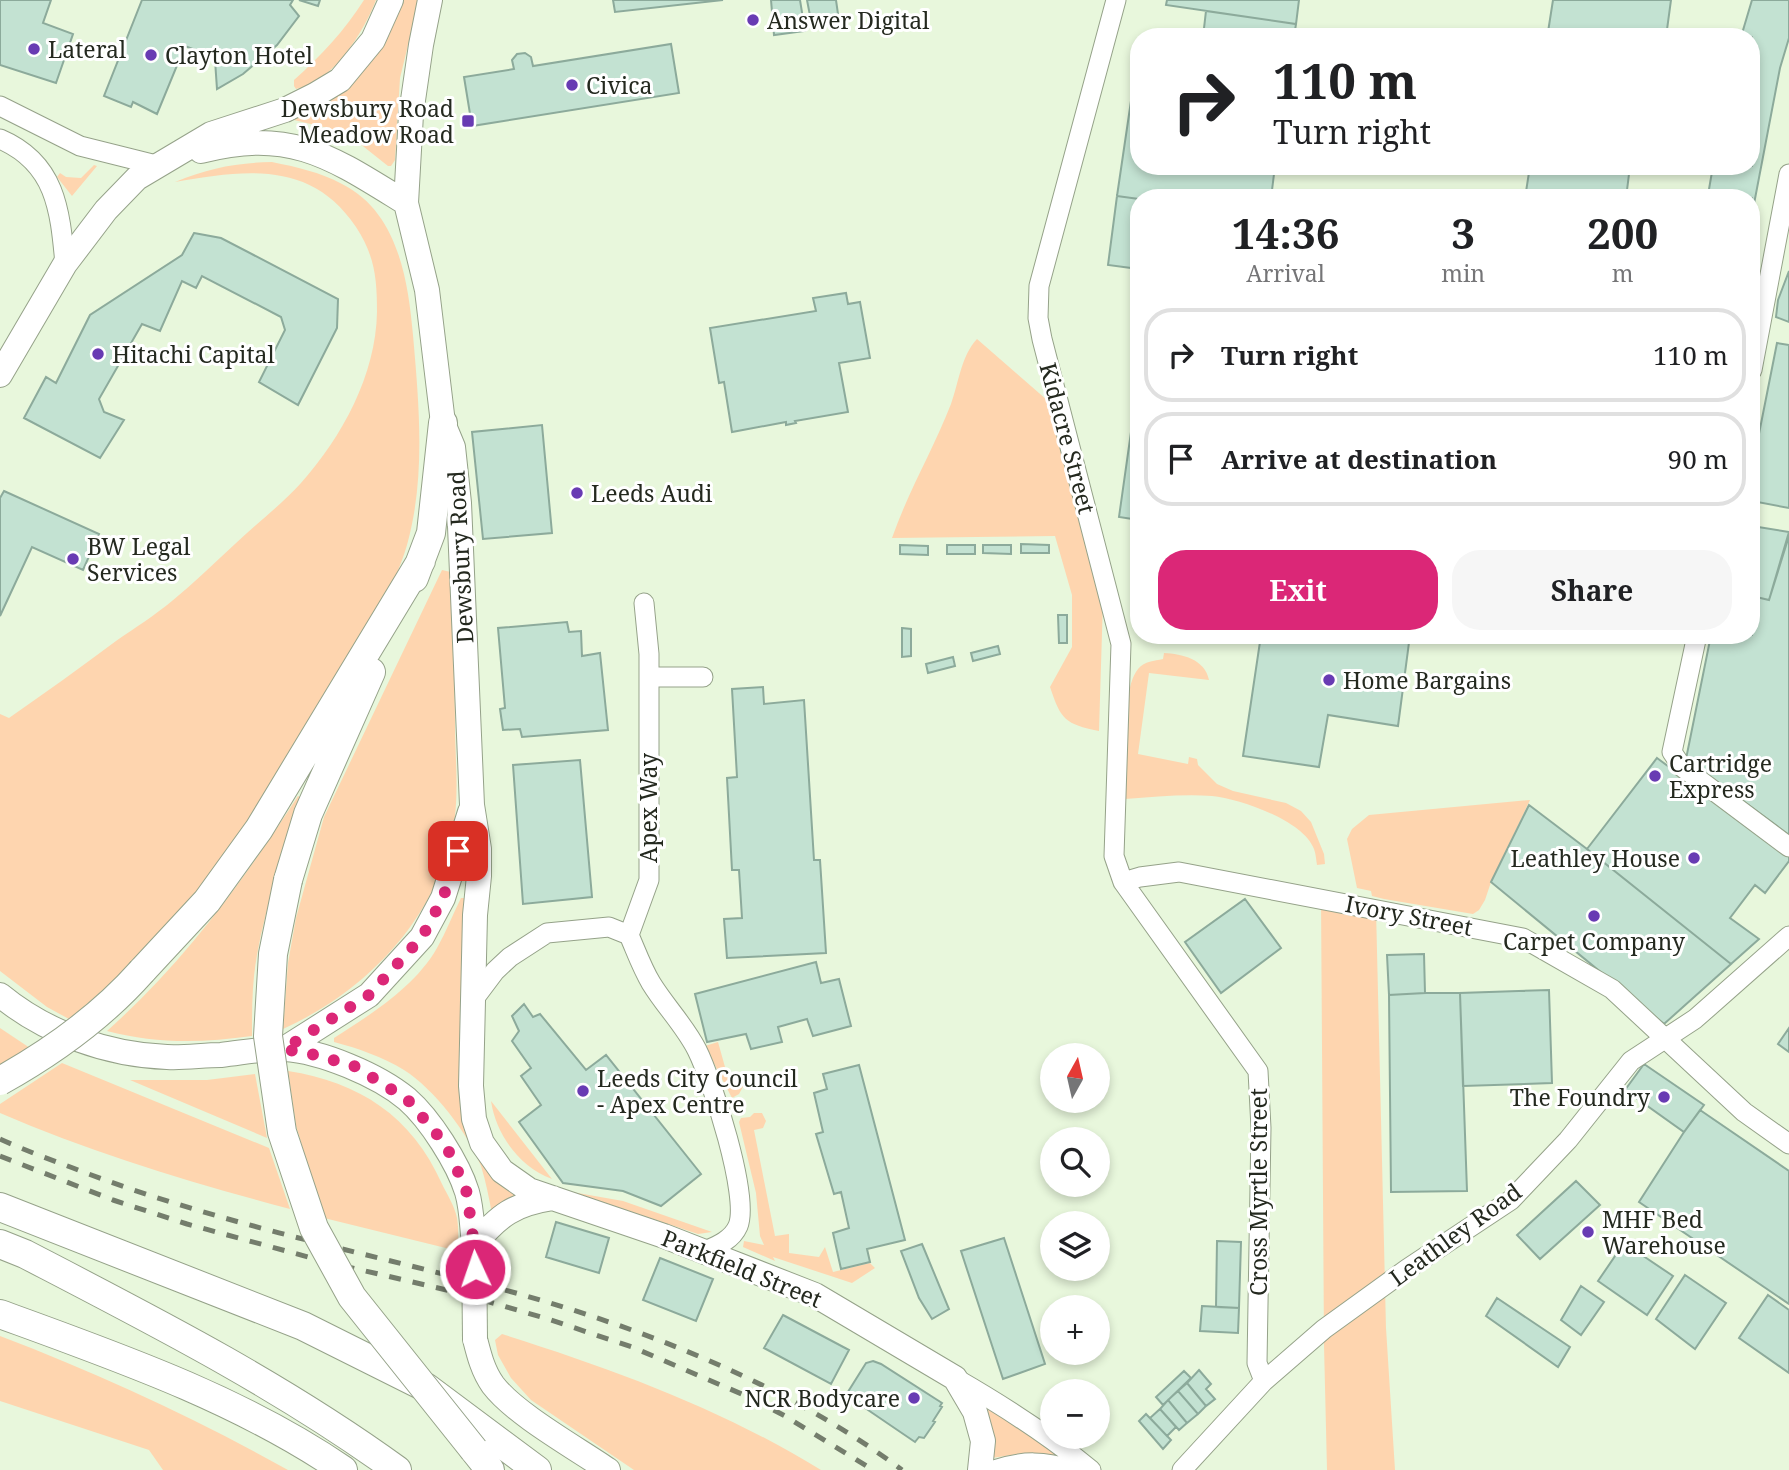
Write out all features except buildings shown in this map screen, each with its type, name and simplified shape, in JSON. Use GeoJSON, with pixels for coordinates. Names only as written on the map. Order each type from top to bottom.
{"type":"FeatureCollection","features":[{"type":"Feature","properties":{"kind":"highway"},"geometry":{"type":"LineString","coordinates":[[443,424],[431,533],[308,814],[288,880],[273,954],[268,1036],[282,1132],[314,1228],[352,1297],[482,1460]]}},
{"type":"Feature","properties":{"kind":"highway"},"geometry":{"type":"LineString","coordinates":[[0,1081],[27,1066],[123,992],[207,901],[258,829],[421,561]]}},
{"type":"Feature","properties":{"kind":"highway"},"geometry":{"type":"LineString","coordinates":[[0,1207],[303,1326],[427,1388],[537,1470]]}},
{"type":"Feature","properties":{"kind":"highway"},"geometry":{"type":"LineString","coordinates":[[0,1244],[25,1254],[205,1348],[357,1441],[397,1470]]}},
{"type":"Feature","properties":{"kind":"highway"},"geometry":{"type":"LineString","coordinates":[[0,1314],[178,1382],[246,1413],[343,1470]]}},
{"type":"Feature","properties":{"kind":"main road"},"geometry":{"type":"LineString","coordinates":[[0,375],[65,264],[106,210],[137,178],[211,134],[285,110],[340,80],[373,40],[391,0]]}},
{"type":"Feature","properties":{"kind":"main road","name":"Dewsbury Road"},"geometry":{"type":"LineString","coordinates":[[430,0],[411,114],[406,203],[427,290],[443,424],[453,447],[459,503],[472,805],[479,849],[471,1086],[474,1119]]}},
{"type":"Feature","properties":{"kind":"main road"},"geometry":{"type":"LineString","coordinates":[[165,161],[218,147],[251,143],[305,148],[325,155],[406,203]]}},
{"type":"Feature","properties":{"kind":"main road"},"geometry":{"type":"LineString","coordinates":[[284,1049],[369,995],[422,937],[443,898],[472,805]]}},
{"type":"Feature","properties":{"kind":"main road"},"geometry":{"type":"LineString","coordinates":[[0,995],[26,1014],[49,1026],[124,1053],[168,1057],[284,1049],[354,1066],[407,1099],[451,1155],[467,1193],[474,1245],[475,1339],[481,1364],[493,1385],[513,1405],[608,1470]]}},
{"type":"Feature","properties":{"kind":"main road","name":"Parkfield Street"},"geometry":{"type":"LineString","coordinates":[[474,1119],[482,1143],[502,1171],[528,1190],[705,1251],[815,1295],[955,1378]]}},
{"type":"Feature","properties":{"kind":"main road"},"geometry":{"type":"LineString","coordinates":[[474,1245],[495,1220],[527,1202],[554,1198]]}},
{"type":"Feature","properties":{"kind":"main road"},"geometry":{"type":"LineString","coordinates":[[955,1378],[975,1412],[983,1441],[980,1470]]}},
{"type":"Feature","properties":{"kind":"street","name":"Kidacre Street"},"geometry":{"type":"LineString","coordinates":[[1116,0],[1039,286],[1038,318],[1121,644],[1114,856],[1123,882]]}},
{"type":"Feature","properties":{"kind":"street"},"geometry":{"type":"LineString","coordinates":[[0,106],[80,146],[165,161]]}},
{"type":"Feature","properties":{"kind":"street"},"geometry":{"type":"LineString","coordinates":[[0,139],[31,159],[48,180],[55,195],[61,221],[65,264]]}},
{"type":"Feature","properties":{"kind":"street"},"geometry":{"type":"LineString","coordinates":[[1760,328],[1789,174]]}},
{"type":"Feature","properties":{"kind":"street","name":"Apex Way"},"geometry":{"type":"LineString","coordinates":[[629,935],[649,880],[649,677],[644,603]]}},
{"type":"Feature","properties":{"kind":"street"},"geometry":{"type":"LineString","coordinates":[[1695,644],[1672,752],[1682,768],[1789,847]]}},
{"type":"Feature","properties":{"kind":"street"},"geometry":{"type":"LineString","coordinates":[[649,677],[703,677]]}},
{"type":"Feature","properties":{"kind":"street","name":"Ivory Street"},"geometry":{"type":"LineString","coordinates":[[1123,882],[1179,872],[1523,938],[1612,989],[1744,1112],[1789,1144]]}},
{"type":"Feature","properties":{"kind":"street","name":"Cross Myrtle Street"},"geometry":{"type":"LineString","coordinates":[[1123,882],[1258,1071],[1261,1128],[1257,1363],[1264,1381]]}},
{"type":"Feature","properties":{"kind":"street"},"geometry":{"type":"LineString","coordinates":[[474,999],[495,971],[510,957],[547,933],[609,927],[629,935],[650,982],[697,1049],[720,1113],[731,1154],[738,1186],[738,1225],[732,1235],[720,1245],[705,1251]]}},
{"type":"Feature","properties":{"kind":"street","name":"Leathley Road"},"geometry":{"type":"LineString","coordinates":[[1264,1381],[1324,1329],[1511,1200],[1568,1140],[1631,1061],[1695,1019],[1789,936]]}},
{"type":"Feature","properties":{"kind":"street","name":"Parkfield Street"},"geometry":{"type":"LineString","coordinates":[[955,1378],[990,1398],[1091,1470]]}},
{"type":"Feature","properties":{"kind":"street"},"geometry":{"type":"LineString","coordinates":[[1182,1470],[1264,1381]]}},
{"type":"Feature","properties":{"kind":"street"},"geometry":{"type":"LineString","coordinates":[[994,1470],[1027,1462],[1073,1470]]}},
{"type":"Feature","properties":{"kind":"shaded area"},"geometry":{"type":"Polygon","coordinates":[[[364,0],[376,0],[355,41],[322,77],[296,89],[294,80],[332,42],[364,0]]]}},
{"type":"Feature","properties":{"kind":"shaded area"},"geometry":{"type":"Polygon","coordinates":[[[402,0],[419,0],[400,78],[395,160],[388,166],[340,131],[294,120],[402,0]]]}},
{"type":"Feature","properties":{"kind":"shaded area"},"geometry":{"type":"Polygon","coordinates":[[[272,162],[325,176],[361,196],[376,212],[397,249],[411,314],[419,414],[417,493],[407,545],[394,581],[376,615],[279,776],[239,836],[195,893],[147,947],[69,1019],[47,1007],[0,971],[0,714],[9,718],[159,611],[285,499],[316,465],[343,425],[363,382],[370,359],[377,312],[374,268],[356,227],[338,205],[319,190],[297,180],[275,175],[251,173],[175,182],[222,167],[272,162]]]}},
{"type":"Feature","properties":{"kind":"shaded area"},"geometry":{"type":"Polygon","coordinates":[[[94,165],[97,166],[72,196],[57,177],[60,173],[66,177],[81,178],[94,165]]]}},
{"type":"Feature","properties":{"kind":"shaded area"},"geometry":{"type":"Polygon","coordinates":[[[977,339],[1047,400],[1103,600],[1099,731],[1079,726],[1066,719],[1061,714],[1050,687],[1072,647],[1072,595],[1055,536],[892,538],[951,404],[964,361],[977,339]]]}},
{"type":"Feature","properties":{"kind":"shaded area"},"geometry":{"type":"Polygon","coordinates":[[[442,570],[455,573],[456,779],[452,835],[443,867],[411,926],[390,952],[340,996],[283,1029],[288,963],[296,918],[324,817],[442,570]]]}},
{"type":"Feature","properties":{"kind":"shaded area"},"geometry":{"type":"Polygon","coordinates":[[[1164,653],[1185,656],[1198,662],[1209,680],[1149,673],[1138,754],[1188,764],[1189,757],[1197,759],[1198,765],[1217,784],[1233,791],[1286,803],[1301,811],[1311,822],[1324,854],[1325,864],[1317,865],[1314,849],[1297,829],[1254,806],[1212,796],[1125,799],[1126,712],[1132,680],[1141,666],[1163,659],[1164,653]]]}},
{"type":"Feature","properties":{"kind":"shaded area"},"geometry":{"type":"Polygon","coordinates":[[[298,796],[302,798],[271,896],[257,955],[253,985],[252,1036],[179,1041],[107,1031],[187,949],[233,891],[298,796]]]}},
{"type":"Feature","properties":{"kind":"shaded area"},"geometry":{"type":"Polygon","coordinates":[[[1530,800],[1485,900],[1473,914],[1384,899],[1372,896],[1371,891],[1357,888],[1347,839],[1352,829],[1369,815],[1530,800]]]}},
{"type":"Feature","properties":{"kind":"shaded area"},"geometry":{"type":"Polygon","coordinates":[[[461,898],[466,898],[466,1110],[520,1192],[492,1214],[483,1172],[475,1153],[459,1126],[427,1088],[396,1065],[370,1053],[334,1042],[334,1038],[391,999],[416,976],[437,948],[461,898]]]}},
{"type":"Feature","properties":{"kind":"shaded area"},"geometry":{"type":"Polygon","coordinates":[[[1321,898],[1376,909],[1386,1328],[1395,1470],[1327,1470],[1321,898]]]}},
{"type":"Feature","properties":{"kind":"shaded area"},"geometry":{"type":"Polygon","coordinates":[[[0,1028],[30,1048],[0,1066],[0,1028]]]}},
{"type":"Feature","properties":{"kind":"shaded area"},"geometry":{"type":"Polygon","coordinates":[[[718,1042],[730,1085],[743,1082],[744,1085],[739,1094],[732,1098],[705,1046],[718,1042]]]}},
{"type":"Feature","properties":{"kind":"shaded area"},"geometry":{"type":"Polygon","coordinates":[[[62,1063],[269,1148],[290,1209],[143,1166],[0,1113],[0,1104],[62,1063]]]}},
{"type":"Feature","properties":{"kind":"shaded area"},"geometry":{"type":"Polygon","coordinates":[[[288,1071],[338,1084],[380,1106],[399,1121],[430,1160],[453,1205],[458,1222],[458,1251],[324,1218],[296,1126],[288,1071]]]}},
{"type":"Feature","properties":{"kind":"shaded area"},"geometry":{"type":"Polygon","coordinates":[[[255,1074],[267,1138],[130,1080],[207,1080],[255,1074]]]}},
{"type":"Feature","properties":{"kind":"shaded area"},"geometry":{"type":"Polygon","coordinates":[[[491,1101],[552,1179],[530,1167],[511,1148],[498,1126],[491,1101]]]}},
{"type":"Feature","properties":{"kind":"shaded area"},"geometry":{"type":"Polygon","coordinates":[[[754,1113],[762,1113],[766,1121],[763,1128],[754,1130],[775,1236],[789,1234],[789,1253],[819,1257],[825,1247],[833,1272],[870,1263],[875,1268],[852,1283],[773,1257],[775,1261],[743,1247],[744,1241],[764,1245],[760,1236],[756,1193],[739,1122],[741,1118],[750,1117],[754,1113]]]}},
{"type":"Feature","properties":{"kind":"shaded area"},"geometry":{"type":"Polygon","coordinates":[[[572,1192],[623,1201],[712,1232],[698,1234],[572,1192]]]}},
{"type":"Feature","properties":{"kind":"shaded area"},"geometry":{"type":"Polygon","coordinates":[[[502,1334],[626,1376],[706,1409],[821,1470],[634,1470],[531,1400],[511,1378],[498,1355],[495,1340],[502,1334]]]}},
{"type":"Feature","properties":{"kind":"shaded area"},"geometry":{"type":"Polygon","coordinates":[[[0,1336],[147,1398],[288,1470],[163,1470],[149,1450],[0,1401],[0,1336]]]}},
{"type":"Feature","properties":{"kind":"shaded area"},"geometry":{"type":"Polygon","coordinates":[[[979,1399],[1040,1437],[1040,1449],[1059,1449],[1075,1459],[1024,1453],[992,1458],[979,1399]]]}},
{"type":"Feature","properties":{"kind":"railway"},"geometry":{"type":"LineString","coordinates":[[0,1139],[120,1185],[216,1216],[517,1293],[633,1330],[690,1353],[801,1405],[902,1470]]}},
{"type":"Feature","properties":{"kind":"railway"},"geometry":{"type":"LineString","coordinates":[[0,1156],[113,1200],[187,1224],[323,1261],[455,1292],[632,1347],[751,1398],[873,1470]]}},
{"type":"Feature","properties":{"kind":"place","name":"Answer Digital"},"geometry":{"type":"Point","coordinates":[753,20]}},
{"type":"Feature","properties":{"kind":"place","name":"Lateral"},"geometry":{"type":"Point","coordinates":[34,49]}},
{"type":"Feature","properties":{"kind":"place","name":"Clayton Hotel"},"geometry":{"type":"Point","coordinates":[151,55]}},
{"type":"Feature","properties":{"kind":"place","name":"Civica"},"geometry":{"type":"Point","coordinates":[572,85]}},
{"type":"Feature","properties":{"kind":"place","name":"Dewsbury Road Meadow Road"},"geometry":{"type":"Point","coordinates":[468,121]}},
{"type":"Feature","properties":{"kind":"place","name":"Hitachi Capital"},"geometry":{"type":"Point","coordinates":[98,354]}},
{"type":"Feature","properties":{"kind":"place","name":"Leeds Audi"},"geometry":{"type":"Point","coordinates":[577,493]}},
{"type":"Feature","properties":{"kind":"place","name":"BW Legal Services"},"geometry":{"type":"Point","coordinates":[73,559]}},
{"type":"Feature","properties":{"kind":"place","name":"Home Bargains"},"geometry":{"type":"Point","coordinates":[1329,680]}},
{"type":"Feature","properties":{"kind":"place","name":"Cartridge Express"},"geometry":{"type":"Point","coordinates":[1655,776]}},
{"type":"Feature","properties":{"kind":"place","name":"Leathley House"},"geometry":{"type":"Point","coordinates":[1694,858]}},
{"type":"Feature","properties":{"kind":"place","name":"Carpet Company"},"geometry":{"type":"Point","coordinates":[1594,916]}},
{"type":"Feature","properties":{"kind":"place","name":"Leeds City Council - Apex Centre"},"geometry":{"type":"Point","coordinates":[583,1091]}},
{"type":"Feature","properties":{"kind":"place","name":"The Foundry"},"geometry":{"type":"Point","coordinates":[1664,1097]}},
{"type":"Feature","properties":{"kind":"place","name":"MHF Bed Warehouse"},"geometry":{"type":"Point","coordinates":[1588,1232]}},
{"type":"Feature","properties":{"kind":"place","name":"NCR Bodycare"},"geometry":{"type":"Point","coordinates":[914,1398]}},
{"type":"Feature","properties":{"kind":"route"},"geometry":{"type":"LineString","coordinates":[[458,851],[443,898],[422,937],[369,995],[284,1049],[354,1066],[407,1099],[451,1155],[467,1193],[475,1269]]}}]}
